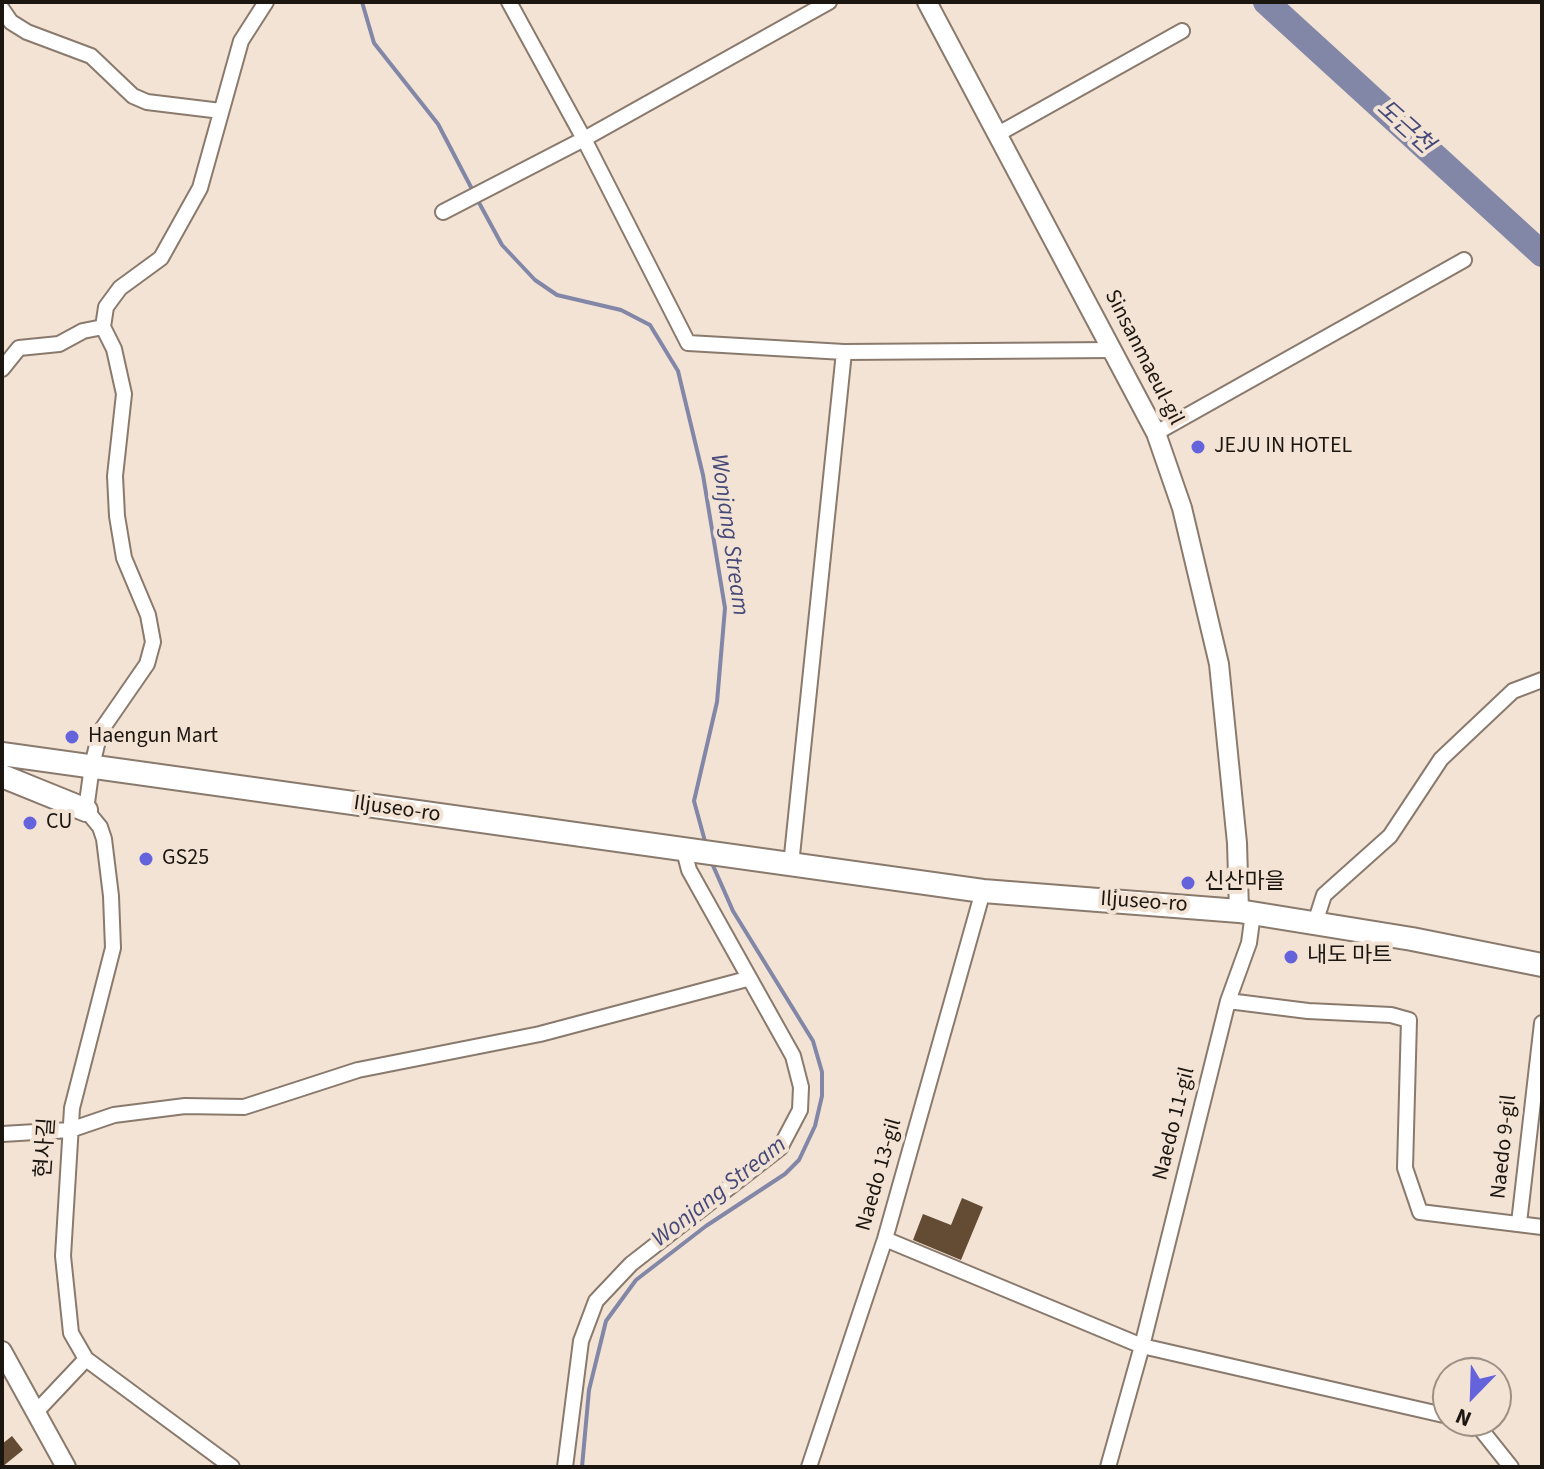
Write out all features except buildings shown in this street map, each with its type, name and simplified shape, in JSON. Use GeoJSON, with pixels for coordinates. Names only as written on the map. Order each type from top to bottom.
{"type":"FeatureCollection","features":[{"type":"Feature","properties":{"kind":"main road","name":"Iljuseo-ro"},"geometry":{"type":"LineString","coordinates":[[2,754],[983,891],[1246,912],[1542,965]]}},
{"type":"Feature","properties":{"kind":"main road"},"geometry":{"type":"LineString","coordinates":[[2,776],[86,810]]}},
{"type":"Feature","properties":{"kind":"street"},"geometry":{"type":"LineString","coordinates":[[86,810],[100,732],[147,664],[153,642],[148,615],[124,558],[117,516],[115,476],[124,394],[114,349],[103,327],[106,307],[120,288],[161,258],[193,200],[241,41],[266,2]]}},
{"type":"Feature","properties":{"kind":"street"},"geometry":{"type":"LineString","coordinates":[[509,2],[584,139],[688,343],[844,352],[1113,350]]}},
{"type":"Feature","properties":{"kind":"street"},"geometry":{"type":"LineString","coordinates":[[448,209],[584,139],[829,2]]}},
{"type":"Feature","properties":{"kind":"street","name":"Sinsanmaeul-gil"},"geometry":{"type":"LineString","coordinates":[[927,2],[1156,433],[1182,508],[1219,664],[1246,912]]}},
{"type":"Feature","properties":{"kind":"street"},"geometry":{"type":"LineString","coordinates":[[2,9],[11,22],[27,32],[91,56],[133,96],[147,102],[221,111]]}},
{"type":"Feature","properties":{"kind":"street"},"geometry":{"type":"LineString","coordinates":[[998,134],[1182,31]]}},
{"type":"Feature","properties":{"kind":"street"},"geometry":{"type":"LineString","coordinates":[[1156,433],[1464,260]]}},
{"type":"Feature","properties":{"kind":"street"},"geometry":{"type":"LineString","coordinates":[[2,369],[19,348],[59,344],[83,331],[103,327]]}},
{"type":"Feature","properties":{"kind":"street"},"geometry":{"type":"LineString","coordinates":[[791,865],[844,352]]}},
{"type":"Feature","properties":{"kind":"street"},"geometry":{"type":"LineString","coordinates":[[1315,923],[1324,895],[1390,836],[1441,759],[1513,691],[1542,680]]}},
{"type":"Feature","properties":{"kind":"street","name":"현사길"},"geometry":{"type":"LineString","coordinates":[[86,810],[100,827],[104,839],[113,911],[113,948],[70,1130],[63,1256],[71,1333],[86,1359],[232,1467]]}},
{"type":"Feature","properties":{"kind":"street"},"geometry":{"type":"LineString","coordinates":[[565,1467],[581,1341],[596,1301],[631,1264],[770,1158],[795,1125],[801,1100],[799,1072],[782,1035],[747,979],[689,870],[700,853]]}},
{"type":"Feature","properties":{"kind":"street","name":"Naedo 13-gil"},"geometry":{"type":"LineString","coordinates":[[809,1467],[885,1239],[983,891]]}},
{"type":"Feature","properties":{"kind":"street","name":"Naedo 11-gil"},"geometry":{"type":"LineString","coordinates":[[1108,1467],[1142,1346],[1228,1001],[1249,943],[1246,912]]}},
{"type":"Feature","properties":{"kind":"street"},"geometry":{"type":"LineString","coordinates":[[2,1134],[70,1130],[114,1115],[185,1106],[244,1107],[358,1070],[540,1034],[747,979]]}},
{"type":"Feature","properties":{"kind":"street","name":"Naedo 9-gil"},"geometry":{"type":"LineString","coordinates":[[1228,1001],[1308,1011],[1391,1015],[1409,1020],[1405,1168],[1420,1212],[1519,1223],[1542,1023]]}},
{"type":"Feature","properties":{"kind":"street"},"geometry":{"type":"LineString","coordinates":[[1519,1223],[1542,1227]]}},
{"type":"Feature","properties":{"kind":"street"},"geometry":{"type":"LineString","coordinates":[[885,1239],[1142,1346],[1432,1412]]}},
{"type":"Feature","properties":{"kind":"street"},"geometry":{"type":"LineString","coordinates":[[2,1351],[66,1467]]}},
{"type":"Feature","properties":{"kind":"street"},"geometry":{"type":"LineString","coordinates":[[36,1412],[86,1359]]}},
{"type":"Feature","properties":{"kind":"street"},"geometry":{"type":"LineString","coordinates":[[1487,1437],[1511,1467]]}},
{"type":"Feature","properties":{"kind":"waterway","name":"Wonjang Stream"},"geometry":{"type":"LineString","coordinates":[[362,2],[374,43],[438,124],[473,191]]}},
{"type":"Feature","properties":{"kind":"waterway","name":"도근천"},"geometry":{"type":"LineString","coordinates":[[1266,2],[1542,254]]}},
{"type":"Feature","properties":{"kind":"waterway","name":"Wonjang Stream"},"geometry":{"type":"LineString","coordinates":[[477,199],[502,245],[535,280],[557,295],[621,310],[650,325],[678,371],[703,475],[725,608],[717,702],[694,801],[706,845]]}},
{"type":"Feature","properties":{"kind":"waterway","name":"Wonjang Stream"},"geometry":{"type":"LineString","coordinates":[[582,1467],[589,1390],[606,1321],[636,1280],[706,1226],[785,1174],[799,1160],[815,1126],[822,1096],[822,1072],[813,1041],[733,911],[711,861]]}},
{"type":"Feature","properties":{"kind":"place","name":"JEJU IN HOTEL"},"geometry":{"type":"Point","coordinates":[1198,447]}},
{"type":"Feature","properties":{"kind":"place","name":"Haengun Mart"},"geometry":{"type":"Point","coordinates":[72,737]}},
{"type":"Feature","properties":{"kind":"place","name":"CU"},"geometry":{"type":"Point","coordinates":[30,823]}},
{"type":"Feature","properties":{"kind":"place","name":"GS25"},"geometry":{"type":"Point","coordinates":[146,859]}},
{"type":"Feature","properties":{"kind":"place","name":"신산마을"},"geometry":{"type":"Point","coordinates":[1188,883]}},
{"type":"Feature","properties":{"kind":"place","name":"내도 마트"},"geometry":{"type":"Point","coordinates":[1291,957]}}]}
